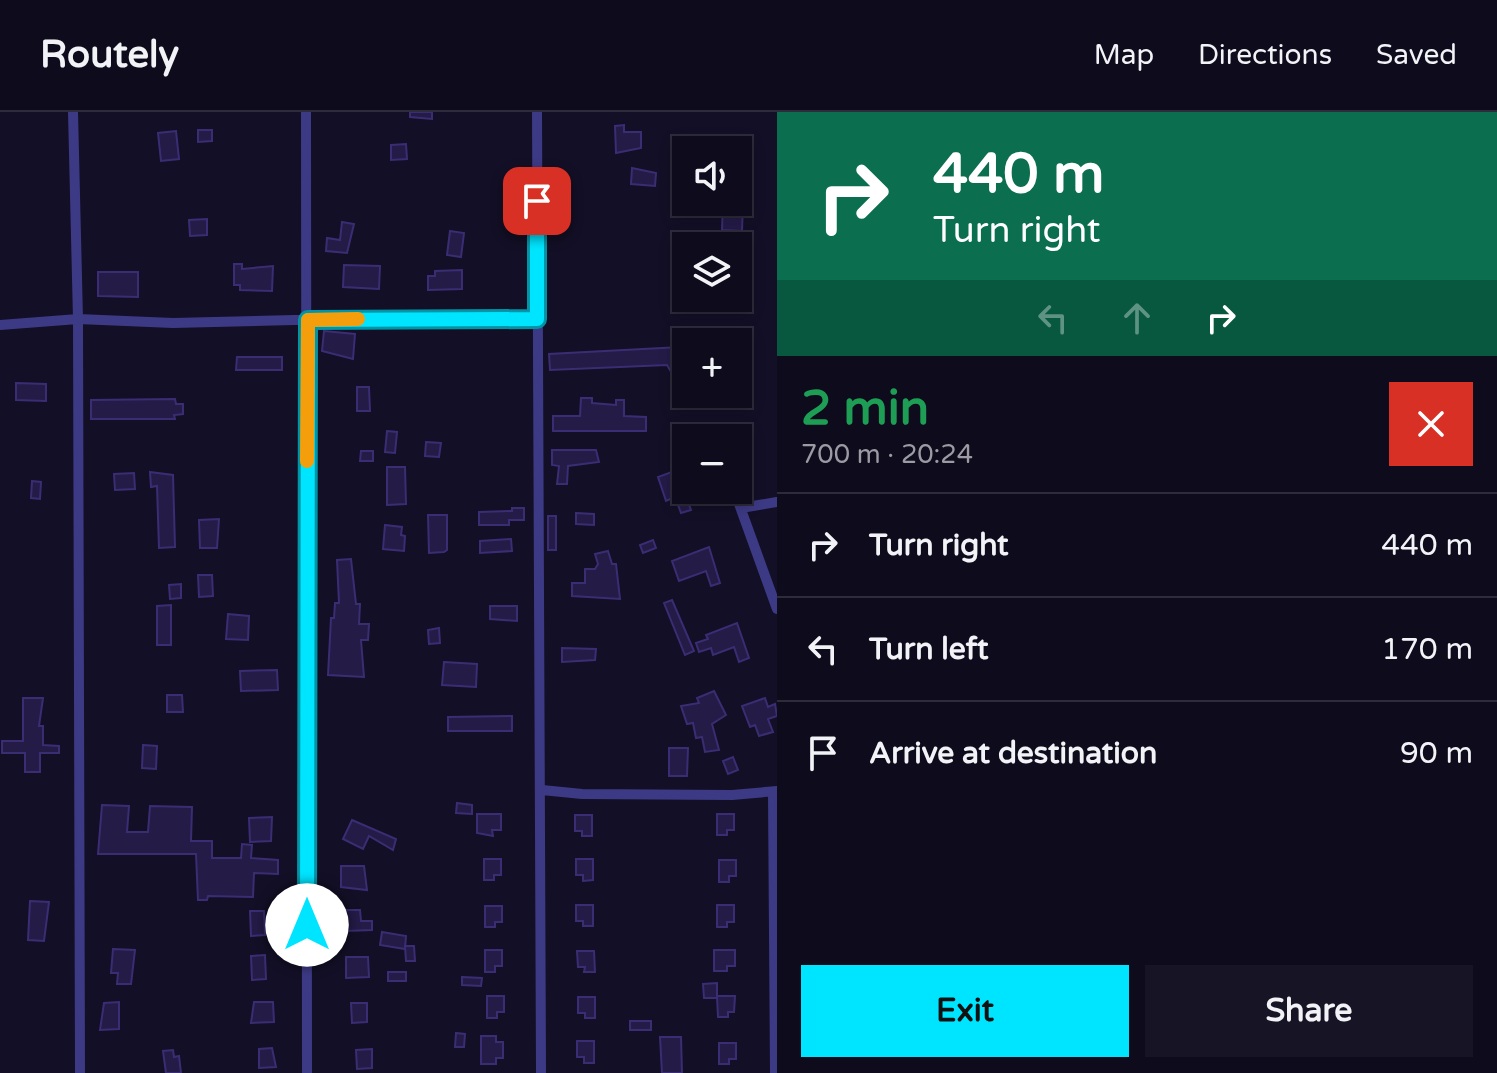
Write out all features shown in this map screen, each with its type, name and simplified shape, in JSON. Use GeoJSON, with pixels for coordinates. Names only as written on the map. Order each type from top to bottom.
{"type":"FeatureCollection","features":[{"type":"Feature","properties":{"kind":"street"},"geometry":{"type":"LineString","coordinates":[[73,112],[78,319],[80,1073]]}},
{"type":"Feature","properties":{"kind":"street"},"geometry":{"type":"LineString","coordinates":[[306,112],[307,1073]]}},
{"type":"Feature","properties":{"kind":"street"},"geometry":{"type":"LineString","coordinates":[[537,112],[541,1073]]}},
{"type":"Feature","properties":{"kind":"street"},"geometry":{"type":"LineString","coordinates":[[0,325],[78,319],[173,323],[537,319]]}},
{"type":"Feature","properties":{"kind":"street"},"geometry":{"type":"LineString","coordinates":[[741,508],[777,502]]}},
{"type":"Feature","properties":{"kind":"street"},"geometry":{"type":"LineString","coordinates":[[739,504],[777,609]]}},
{"type":"Feature","properties":{"kind":"street"},"geometry":{"type":"LineString","coordinates":[[542,790],[582,794],[775,792],[775,1073]]}},
{"type":"Feature","properties":{"kind":"building"},"geometry":{"type":"Polygon","coordinates":[[[410,112],[432,112],[432,119],[410,117],[410,112]]]}},
{"type":"Feature","properties":{"kind":"building"},"geometry":{"type":"Polygon","coordinates":[[[624,125],[624,132],[641,132],[641,148],[616,153],[615,126],[624,125]]]}},
{"type":"Feature","properties":{"kind":"building"},"geometry":{"type":"Polygon","coordinates":[[[198,130],[212,130],[212,141],[198,142],[198,130]]]}},
{"type":"Feature","properties":{"kind":"building"},"geometry":{"type":"Polygon","coordinates":[[[176,131],[179,159],[161,161],[158,133],[176,131]]]}},
{"type":"Feature","properties":{"kind":"building"},"geometry":{"type":"Polygon","coordinates":[[[406,144],[407,159],[391,160],[391,145],[406,144]]]}},
{"type":"Feature","properties":{"kind":"building"},"geometry":{"type":"Polygon","coordinates":[[[632,168],[656,173],[655,186],[631,184],[632,168]]]}},
{"type":"Feature","properties":{"kind":"building"},"geometry":{"type":"Polygon","coordinates":[[[722,216],[743,216],[742,231],[722,230],[722,216]]]}},
{"type":"Feature","properties":{"kind":"building"},"geometry":{"type":"Polygon","coordinates":[[[207,219],[207,235],[190,236],[189,220],[207,219]]]}},
{"type":"Feature","properties":{"kind":"building"},"geometry":{"type":"Polygon","coordinates":[[[342,222],[354,224],[347,253],[326,251],[327,238],[340,240],[342,222]]]}},
{"type":"Feature","properties":{"kind":"building"},"geometry":{"type":"Polygon","coordinates":[[[450,231],[464,233],[461,257],[447,255],[450,231]]]}},
{"type":"Feature","properties":{"kind":"building"},"geometry":{"type":"Polygon","coordinates":[[[234,264],[242,264],[242,269],[273,266],[272,291],[240,290],[240,285],[234,285],[234,264]]]}},
{"type":"Feature","properties":{"kind":"building"},"geometry":{"type":"Polygon","coordinates":[[[344,265],[380,266],[379,289],[343,287],[344,265]]]}},
{"type":"Feature","properties":{"kind":"building"},"geometry":{"type":"Polygon","coordinates":[[[462,270],[462,289],[428,290],[428,276],[435,276],[435,271],[462,270]]]}},
{"type":"Feature","properties":{"kind":"building"},"geometry":{"type":"Polygon","coordinates":[[[98,272],[138,272],[138,297],[98,296],[98,272]]]}},
{"type":"Feature","properties":{"kind":"building"},"geometry":{"type":"Polygon","coordinates":[[[324,331],[355,334],[353,359],[322,351],[324,331]]]}},
{"type":"Feature","properties":{"kind":"building"},"geometry":{"type":"Polygon","coordinates":[[[672,347],[672,373],[667,365],[550,370],[549,354],[672,347]]]}},
{"type":"Feature","properties":{"kind":"building"},"geometry":{"type":"Polygon","coordinates":[[[237,357],[282,357],[282,370],[236,370],[237,357]]]}},
{"type":"Feature","properties":{"kind":"building"},"geometry":{"type":"Polygon","coordinates":[[[16,383],[46,384],[46,401],[16,400],[16,383]]]}},
{"type":"Feature","properties":{"kind":"building"},"geometry":{"type":"Polygon","coordinates":[[[357,387],[369,387],[370,411],[357,411],[357,387]]]}},
{"type":"Feature","properties":{"kind":"building"},"geometry":{"type":"Polygon","coordinates":[[[581,398],[592,398],[592,403],[616,405],[616,400],[624,400],[624,416],[646,417],[646,431],[553,431],[553,416],[580,416],[581,398]]]}},
{"type":"Feature","properties":{"kind":"building"},"geometry":{"type":"Polygon","coordinates":[[[175,399],[176,404],[183,404],[183,414],[174,415],[175,419],[91,419],[91,400],[175,399]]]}},
{"type":"Feature","properties":{"kind":"building"},"geometry":{"type":"Polygon","coordinates":[[[387,431],[397,432],[395,453],[385,452],[387,431]]]}},
{"type":"Feature","properties":{"kind":"building"},"geometry":{"type":"Polygon","coordinates":[[[426,442],[441,443],[439,457],[425,456],[426,442]]]}},
{"type":"Feature","properties":{"kind":"building"},"geometry":{"type":"Polygon","coordinates":[[[552,450],[596,450],[599,462],[568,466],[567,484],[557,484],[559,466],[552,465],[552,450]]]}},
{"type":"Feature","properties":{"kind":"building"},"geometry":{"type":"Polygon","coordinates":[[[361,451],[373,451],[373,461],[360,461],[361,451]]]}},
{"type":"Feature","properties":{"kind":"building"},"geometry":{"type":"Polygon","coordinates":[[[387,467],[405,467],[406,504],[387,505],[387,467]]]}},
{"type":"Feature","properties":{"kind":"building"},"geometry":{"type":"Polygon","coordinates":[[[150,472],[173,475],[175,547],[159,548],[157,486],[151,487],[150,472]]]}},
{"type":"Feature","properties":{"kind":"building"},"geometry":{"type":"Polygon","coordinates":[[[672,472],[672,498],[666,501],[658,477],[672,472]]]}},
{"type":"Feature","properties":{"kind":"building"},"geometry":{"type":"Polygon","coordinates":[[[134,473],[135,489],[115,490],[114,474],[134,473]]]}},
{"type":"Feature","properties":{"kind":"building"},"geometry":{"type":"Polygon","coordinates":[[[32,481],[41,482],[40,499],[31,498],[32,481]]]}},
{"type":"Feature","properties":{"kind":"building"},"geometry":{"type":"Polygon","coordinates":[[[678,504],[689,504],[691,510],[681,513],[678,504]]]}},
{"type":"Feature","properties":{"kind":"building"},"geometry":{"type":"Polygon","coordinates":[[[512,508],[524,508],[524,520],[509,520],[509,525],[479,525],[479,512],[512,511],[512,508]]]}},
{"type":"Feature","properties":{"kind":"building"},"geometry":{"type":"Polygon","coordinates":[[[576,513],[594,514],[594,525],[576,524],[576,513]]]}},
{"type":"Feature","properties":{"kind":"building"},"geometry":{"type":"Polygon","coordinates":[[[428,515],[447,515],[447,550],[444,552],[429,553],[428,515]]]}},
{"type":"Feature","properties":{"kind":"building"},"geometry":{"type":"Polygon","coordinates":[[[548,516],[556,516],[556,550],[548,550],[548,516]]]}},
{"type":"Feature","properties":{"kind":"building"},"geometry":{"type":"Polygon","coordinates":[[[219,519],[217,548],[200,548],[199,520],[219,519]]]}},
{"type":"Feature","properties":{"kind":"building"},"geometry":{"type":"Polygon","coordinates":[[[385,525],[402,527],[404,551],[383,549],[385,525]]]}},
{"type":"Feature","properties":{"kind":"building"},"geometry":{"type":"Polygon","coordinates":[[[511,539],[512,551],[480,553],[480,541],[511,539]]]}},
{"type":"Feature","properties":{"kind":"building"},"geometry":{"type":"Polygon","coordinates":[[[653,540],[656,548],[643,553],[640,545],[653,540]]]}},
{"type":"Feature","properties":{"kind":"building"},"geometry":{"type":"Polygon","coordinates":[[[709,547],[720,583],[711,586],[706,571],[679,581],[672,561],[709,547]]]}},
{"type":"Feature","properties":{"kind":"building"},"geometry":{"type":"Polygon","coordinates":[[[608,551],[612,564],[616,564],[620,599],[572,596],[572,583],[585,583],[585,569],[595,569],[598,564],[595,554],[608,551]]]}},
{"type":"Feature","properties":{"kind":"building"},"geometry":{"type":"Polygon","coordinates":[[[351,559],[356,604],[360,604],[359,624],[369,624],[368,640],[361,640],[364,677],[328,675],[331,618],[334,618],[335,603],[339,603],[337,560],[351,559]]]}},
{"type":"Feature","properties":{"kind":"building"},"geometry":{"type":"Polygon","coordinates":[[[198,575],[212,575],[213,596],[199,597],[198,575]]]}},
{"type":"Feature","properties":{"kind":"building"},"geometry":{"type":"Polygon","coordinates":[[[181,584],[181,598],[170,599],[169,585],[181,584]]]}},
{"type":"Feature","properties":{"kind":"building"},"geometry":{"type":"Polygon","coordinates":[[[672,600],[694,651],[685,655],[664,603],[672,600]]]}},
{"type":"Feature","properties":{"kind":"building"},"geometry":{"type":"Polygon","coordinates":[[[171,605],[171,645],[157,645],[157,606],[171,605]]]}},
{"type":"Feature","properties":{"kind":"building"},"geometry":{"type":"Polygon","coordinates":[[[490,606],[517,606],[517,621],[490,619],[490,606]]]}},
{"type":"Feature","properties":{"kind":"building"},"geometry":{"type":"Polygon","coordinates":[[[228,614],[249,616],[248,640],[226,639],[228,614]]]}},
{"type":"Feature","properties":{"kind":"building"},"geometry":{"type":"Polygon","coordinates":[[[737,623],[749,658],[739,662],[734,647],[713,655],[711,648],[699,652],[696,643],[708,639],[706,635],[737,623]]]}},
{"type":"Feature","properties":{"kind":"building"},"geometry":{"type":"Polygon","coordinates":[[[439,628],[440,643],[429,644],[428,630],[439,628]]]}},
{"type":"Feature","properties":{"kind":"building"},"geometry":{"type":"Polygon","coordinates":[[[562,648],[596,649],[595,660],[562,662],[562,648]]]}},
{"type":"Feature","properties":{"kind":"building"},"geometry":{"type":"Polygon","coordinates":[[[444,662],[477,664],[476,687],[442,685],[444,662]]]}},
{"type":"Feature","properties":{"kind":"building"},"geometry":{"type":"Polygon","coordinates":[[[277,670],[278,690],[241,691],[240,671],[277,670]]]}},
{"type":"Feature","properties":{"kind":"building"},"geometry":{"type":"Polygon","coordinates":[[[714,691],[726,715],[712,724],[719,750],[705,752],[702,737],[696,738],[693,723],[687,724],[681,706],[699,703],[697,698],[714,691]]]}},
{"type":"Feature","properties":{"kind":"building"},"geometry":{"type":"Polygon","coordinates":[[[167,695],[182,695],[183,712],[167,712],[167,695]]]}},
{"type":"Feature","properties":{"kind":"building"},"geometry":{"type":"Polygon","coordinates":[[[23,698],[43,698],[39,726],[43,726],[43,745],[59,746],[59,753],[40,753],[40,772],[25,772],[25,753],[2,753],[2,741],[23,741],[23,698]]]}},
{"type":"Feature","properties":{"kind":"building"},"geometry":{"type":"Polygon","coordinates":[[[765,698],[768,707],[775,704],[777,716],[768,719],[773,732],[759,736],[755,725],[750,727],[742,706],[765,698]]]}},
{"type":"Feature","properties":{"kind":"building"},"geometry":{"type":"Polygon","coordinates":[[[512,716],[512,731],[448,731],[448,717],[512,716]]]}},
{"type":"Feature","properties":{"kind":"building"},"geometry":{"type":"Polygon","coordinates":[[[143,745],[157,746],[156,769],[142,768],[143,745]]]}},
{"type":"Feature","properties":{"kind":"building"},"geometry":{"type":"Polygon","coordinates":[[[669,748],[688,748],[687,776],[669,776],[669,748]]]}},
{"type":"Feature","properties":{"kind":"building"},"geometry":{"type":"Polygon","coordinates":[[[733,757],[738,770],[728,774],[723,761],[733,757]]]}},
{"type":"Feature","properties":{"kind":"building"},"geometry":{"type":"Polygon","coordinates":[[[457,803],[472,805],[472,814],[456,813],[457,803]]]}},
{"type":"Feature","properties":{"kind":"building"},"geometry":{"type":"Polygon","coordinates":[[[102,805],[129,806],[127,832],[148,832],[150,806],[192,807],[191,841],[212,841],[212,858],[241,858],[242,844],[252,845],[251,858],[278,860],[278,874],[254,873],[253,897],[208,896],[207,900],[198,900],[196,854],[98,854],[102,805]]]}},
{"type":"Feature","properties":{"kind":"building"},"geometry":{"type":"Polygon","coordinates":[[[477,814],[501,814],[501,830],[492,830],[493,836],[477,833],[477,814]]]}},
{"type":"Feature","properties":{"kind":"building"},"geometry":{"type":"Polygon","coordinates":[[[717,814],[734,814],[734,830],[727,830],[727,835],[717,835],[717,814]]]}},
{"type":"Feature","properties":{"kind":"building"},"geometry":{"type":"Polygon","coordinates":[[[575,815],[592,815],[592,836],[582,836],[582,831],[575,831],[575,815]]]}},
{"type":"Feature","properties":{"kind":"building"},"geometry":{"type":"Polygon","coordinates":[[[272,817],[271,841],[250,842],[249,818],[272,817]]]}},
{"type":"Feature","properties":{"kind":"building"},"geometry":{"type":"Polygon","coordinates":[[[352,820],[396,839],[393,850],[369,836],[363,849],[343,839],[352,820]]]}},
{"type":"Feature","properties":{"kind":"building"},"geometry":{"type":"Polygon","coordinates":[[[484,859],[501,859],[501,875],[494,875],[494,880],[484,880],[484,859]]]}},
{"type":"Feature","properties":{"kind":"building"},"geometry":{"type":"Polygon","coordinates":[[[576,859],[593,859],[593,880],[583,881],[583,875],[576,875],[576,859]]]}},
{"type":"Feature","properties":{"kind":"building"},"geometry":{"type":"Polygon","coordinates":[[[719,860],[736,860],[736,876],[729,876],[729,882],[719,882],[719,860]]]}},
{"type":"Feature","properties":{"kind":"building"},"geometry":{"type":"Polygon","coordinates":[[[341,866],[364,866],[367,890],[341,887],[341,866]]]}},
{"type":"Feature","properties":{"kind":"building"},"geometry":{"type":"Polygon","coordinates":[[[30,901],[49,902],[44,941],[28,940],[30,901]]]}},
{"type":"Feature","properties":{"kind":"building"},"geometry":{"type":"Polygon","coordinates":[[[576,905],[593,905],[593,926],[583,926],[583,921],[576,921],[576,905]]]}},
{"type":"Feature","properties":{"kind":"building"},"geometry":{"type":"Polygon","coordinates":[[[717,905],[734,905],[734,922],[727,922],[727,927],[717,927],[717,905]]]}},
{"type":"Feature","properties":{"kind":"building"},"geometry":{"type":"Polygon","coordinates":[[[485,906],[502,906],[502,922],[495,922],[495,927],[485,927],[485,906]]]}},
{"type":"Feature","properties":{"kind":"building"},"geometry":{"type":"Polygon","coordinates":[[[346,910],[360,910],[361,921],[372,921],[372,930],[346,931],[346,910]]]}},
{"type":"Feature","properties":{"kind":"building"},"geometry":{"type":"Polygon","coordinates":[[[250,911],[264,911],[265,935],[251,936],[250,911]]]}},
{"type":"Feature","properties":{"kind":"building"},"geometry":{"type":"Polygon","coordinates":[[[382,932],[406,936],[405,949],[380,945],[382,932]]]}},
{"type":"Feature","properties":{"kind":"building"},"geometry":{"type":"Polygon","coordinates":[[[405,946],[414,946],[415,961],[406,961],[405,946]]]}},
{"type":"Feature","properties":{"kind":"building"},"geometry":{"type":"Polygon","coordinates":[[[113,949],[135,950],[131,984],[117,984],[118,973],[111,973],[113,949]]]}},
{"type":"Feature","properties":{"kind":"building"},"geometry":{"type":"Polygon","coordinates":[[[485,950],[502,950],[502,966],[495,966],[495,972],[485,972],[485,950]]]}},
{"type":"Feature","properties":{"kind":"building"},"geometry":{"type":"Polygon","coordinates":[[[714,950],[735,950],[735,966],[727,966],[727,971],[714,971],[714,950]]]}},
{"type":"Feature","properties":{"kind":"building"},"geometry":{"type":"Polygon","coordinates":[[[577,951],[594,951],[595,972],[584,972],[585,967],[578,967],[577,951]]]}},
{"type":"Feature","properties":{"kind":"building"},"geometry":{"type":"Polygon","coordinates":[[[265,955],[266,979],[252,980],[251,956],[265,955]]]}},
{"type":"Feature","properties":{"kind":"building"},"geometry":{"type":"Polygon","coordinates":[[[346,957],[368,957],[369,977],[346,978],[346,957]]]}},
{"type":"Feature","properties":{"kind":"building"},"geometry":{"type":"Polygon","coordinates":[[[388,972],[406,972],[406,981],[388,981],[388,972]]]}},
{"type":"Feature","properties":{"kind":"building"},"geometry":{"type":"Polygon","coordinates":[[[462,977],[482,978],[481,986],[462,985],[462,977]]]}},
{"type":"Feature","properties":{"kind":"building"},"geometry":{"type":"Polygon","coordinates":[[[717,983],[717,998],[704,998],[703,984],[717,983]]]}},
{"type":"Feature","properties":{"kind":"building"},"geometry":{"type":"Polygon","coordinates":[[[487,996],[504,996],[504,1012],[497,1012],[497,1018],[487,1018],[487,996]]]}},
{"type":"Feature","properties":{"kind":"building"},"geometry":{"type":"Polygon","coordinates":[[[717,996],[735,996],[734,1012],[728,1012],[728,1017],[718,1017],[717,996]]]}},
{"type":"Feature","properties":{"kind":"building"},"geometry":{"type":"Polygon","coordinates":[[[578,997],[595,997],[595,1018],[585,1018],[585,1013],[578,1013],[578,997]]]}},
{"type":"Feature","properties":{"kind":"building"},"geometry":{"type":"Polygon","coordinates":[[[119,1002],[119,1029],[100,1030],[104,1003],[119,1002]]]}},
{"type":"Feature","properties":{"kind":"building"},"geometry":{"type":"Polygon","coordinates":[[[254,1002],[273,1002],[274,1022],[251,1023],[254,1002]]]}},
{"type":"Feature","properties":{"kind":"building"},"geometry":{"type":"Polygon","coordinates":[[[351,1003],[367,1003],[367,1022],[352,1023],[351,1003]]]}},
{"type":"Feature","properties":{"kind":"building"},"geometry":{"type":"Polygon","coordinates":[[[630,1021],[651,1021],[651,1030],[630,1030],[630,1021]]]}},
{"type":"Feature","properties":{"kind":"building"},"geometry":{"type":"Polygon","coordinates":[[[456,1033],[465,1034],[464,1047],[455,1047],[456,1033]]]}},
{"type":"Feature","properties":{"kind":"building"},"geometry":{"type":"Polygon","coordinates":[[[481,1036],[496,1036],[496,1042],[503,1042],[503,1058],[496,1058],[496,1064],[481,1064],[481,1036]]]}},
{"type":"Feature","properties":{"kind":"building"},"geometry":{"type":"Polygon","coordinates":[[[660,1037],[681,1037],[682,1073],[662,1073],[660,1037]]]}},
{"type":"Feature","properties":{"kind":"building"},"geometry":{"type":"Polygon","coordinates":[[[577,1041],[594,1041],[594,1063],[584,1063],[584,1057],[577,1057],[577,1041]]]}},
{"type":"Feature","properties":{"kind":"building"},"geometry":{"type":"Polygon","coordinates":[[[719,1043],[736,1043],[736,1059],[729,1059],[729,1064],[719,1064],[719,1043]]]}},
{"type":"Feature","properties":{"kind":"building"},"geometry":{"type":"Polygon","coordinates":[[[272,1048],[276,1067],[259,1068],[259,1049],[272,1048]]]}},
{"type":"Feature","properties":{"kind":"building"},"geometry":{"type":"Polygon","coordinates":[[[372,1049],[372,1068],[357,1069],[356,1050],[372,1049]]]}},
{"type":"Feature","properties":{"kind":"building"},"geometry":{"type":"Polygon","coordinates":[[[173,1050],[174,1057],[179,1056],[181,1073],[166,1073],[163,1051],[173,1050]]]}},
{"type":"Feature","properties":{"kind":"slow traffic"},"geometry":{"type":"LineString","coordinates":[[307,461],[308,320],[358,319]]}},
{"type":"Feature","properties":{"kind":"route"},"geometry":{"type":"LineString","coordinates":[[307,925],[308,320],[414,317],[537,319],[537,201]]}}]}
